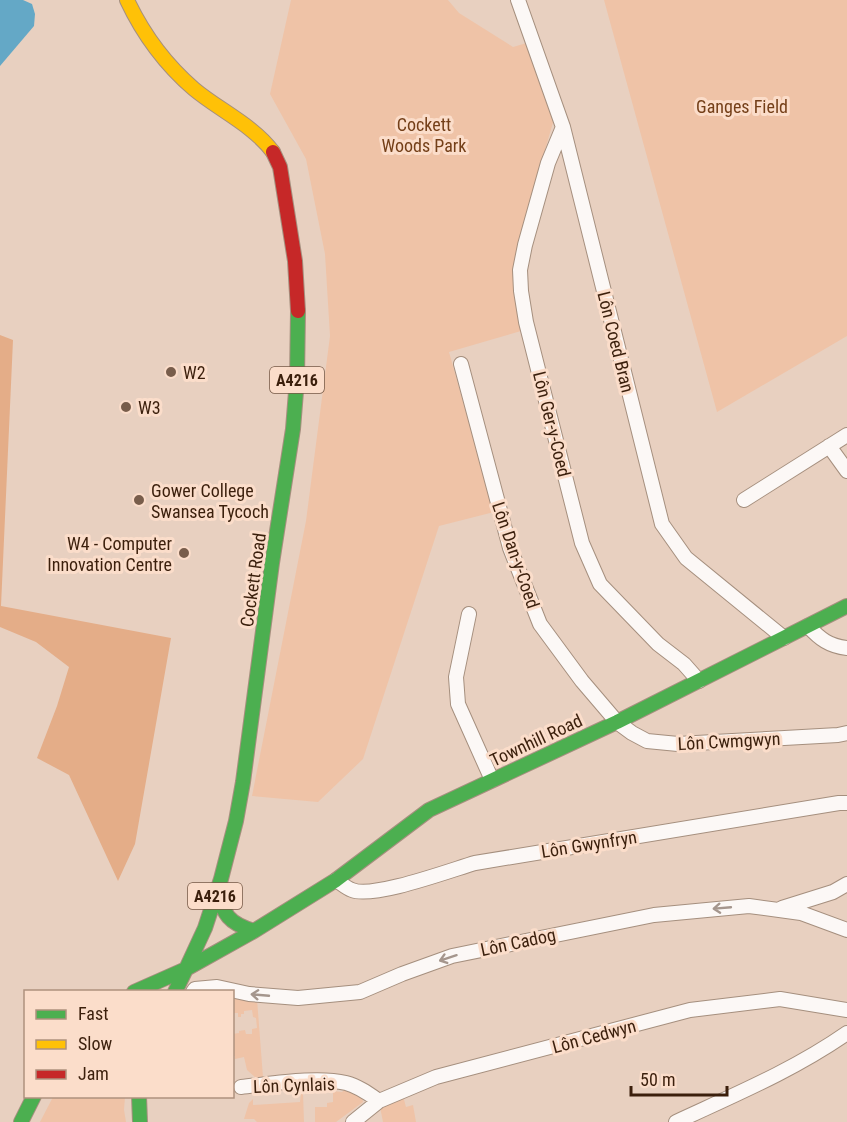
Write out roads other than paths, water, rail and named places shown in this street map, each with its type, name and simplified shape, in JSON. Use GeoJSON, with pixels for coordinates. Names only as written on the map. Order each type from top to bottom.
{"type":"FeatureCollection","features":[{"type":"Feature","properties":{"kind":"main road","name":"Cockett Road"},"geometry":{"type":"LineString","coordinates":[[127,0],[149,40],[172,68],[194,89],[259,135],[271,147],[280,167],[295,261],[298,312],[294,429],[236,821],[205,928],[176,990]]}},
{"type":"Feature","properties":{"kind":"main road","name":"Townhill Road"},"geometry":{"type":"LineString","coordinates":[[186,969],[254,931],[336,880],[429,810],[617,722],[847,606]]}},
{"type":"Feature","properties":{"kind":"main road"},"geometry":{"type":"LineString","coordinates":[[217,890],[227,918],[238,927],[254,931]]}},
{"type":"Feature","properties":{"kind":"main road","name":"A4216"},"geometry":{"type":"LineString","coordinates":[[135,990],[199,941]]}},
{"type":"Feature","properties":{"kind":"main road","name":"A4216"},"geometry":{"type":"LineString","coordinates":[[136,990],[186,969]]}},
{"type":"Feature","properties":{"kind":"main road"},"geometry":{"type":"LineString","coordinates":[[21,1122],[33,1098]]}},
{"type":"Feature","properties":{"kind":"main road"},"geometry":{"type":"LineString","coordinates":[[139,1098],[140,1122]]}},
{"type":"Feature","properties":{"kind":"street","name":"Lôn Coed Bran"},"geometry":{"type":"LineString","coordinates":[[518,0],[563,127],[662,524],[686,558],[784,638]]}},
{"type":"Feature","properties":{"kind":"street","name":"Lôn Ger-y-Coed"},"geometry":{"type":"LineString","coordinates":[[563,127],[548,163],[520,270],[526,322],[582,543],[600,584],[658,644],[684,664],[699,681]]}},
{"type":"Feature","properties":{"kind":"street","name":"Lôn Dan-y-Coed"},"geometry":{"type":"LineString","coordinates":[[460,364],[510,548],[540,624],[582,681],[617,722]]}},
{"type":"Feature","properties":{"kind":"street"},"geometry":{"type":"LineString","coordinates":[[744,500],[847,435]]}},
{"type":"Feature","properties":{"kind":"street"},"geometry":{"type":"LineString","coordinates":[[829,446],[847,471]]}},
{"type":"Feature","properties":{"kind":"street"},"geometry":{"type":"LineString","coordinates":[[469,614],[456,677],[458,705],[492,780]]}},
{"type":"Feature","properties":{"kind":"street"},"geometry":{"type":"LineString","coordinates":[[808,626],[820,639],[837,647],[847,648]]}},
{"type":"Feature","properties":{"kind":"street","name":"Lôn Cwmgwyn"},"geometry":{"type":"LineString","coordinates":[[617,722],[647,741],[678,744],[847,733]]}},
{"type":"Feature","properties":{"kind":"street","name":"Lôn Gwynfryn"},"geometry":{"type":"LineString","coordinates":[[336,880],[352,891],[375,891],[476,863],[844,801]]}},
{"type":"Feature","properties":{"kind":"street"},"geometry":{"type":"LineString","coordinates":[[780,909],[833,892],[847,884]]}},
{"type":"Feature","properties":{"kind":"street","name":"Lôn Cadog"},"geometry":{"type":"LineString","coordinates":[[234,991],[298,998],[360,992],[453,956],[654,915],[749,906],[801,912],[847,930]]}},
{"type":"Feature","properties":{"kind":"street","name":"Lôn Cadog"},"geometry":{"type":"LineString","coordinates":[[194,990],[217,987],[231,990]]}},
{"type":"Feature","properties":{"kind":"street","name":"Lôn Cedwyn"},"geometry":{"type":"LineString","coordinates":[[353,1122],[379,1101],[436,1077],[690,1010],[780,999],[847,1010]]}},
{"type":"Feature","properties":{"kind":"street"},"geometry":{"type":"LineString","coordinates":[[676,1122],[762,1082],[826,1048],[847,1033]]}},
{"type":"Feature","properties":{"kind":"street","name":"Lôn Cynlais"},"geometry":{"type":"LineString","coordinates":[[241,1087],[324,1081],[346,1083],[379,1101]]}},
{"type":"Feature","properties":{"kind":"water"},"geometry":{"type":"Polygon","coordinates":[[[0,0],[23,0],[32,4],[35,14],[34,26],[0,66],[0,0]]]}},
{"type":"Feature","properties":{"kind":"place","name":"W2"},"geometry":{"type":"Point","coordinates":[171,372]}},
{"type":"Feature","properties":{"kind":"place","name":"W3"},"geometry":{"type":"Point","coordinates":[126,407]}},
{"type":"Feature","properties":{"kind":"place","name":"Gower College Swansea Tycoch"},"geometry":{"type":"Point","coordinates":[139,500]}},
{"type":"Feature","properties":{"kind":"place","name":"W4 - Computer Innovation Centre"},"geometry":{"type":"Point","coordinates":[184,553]}},
{"type":"Feature","properties":{"kind":"park label","name":"Ganges Field"},"geometry":{"type":"Point","coordinates":[742,106]}},
{"type":"Feature","properties":{"kind":"park label","name":"Cockett Woods Park"},"geometry":{"type":"Point","coordinates":[424,134]}}]}
